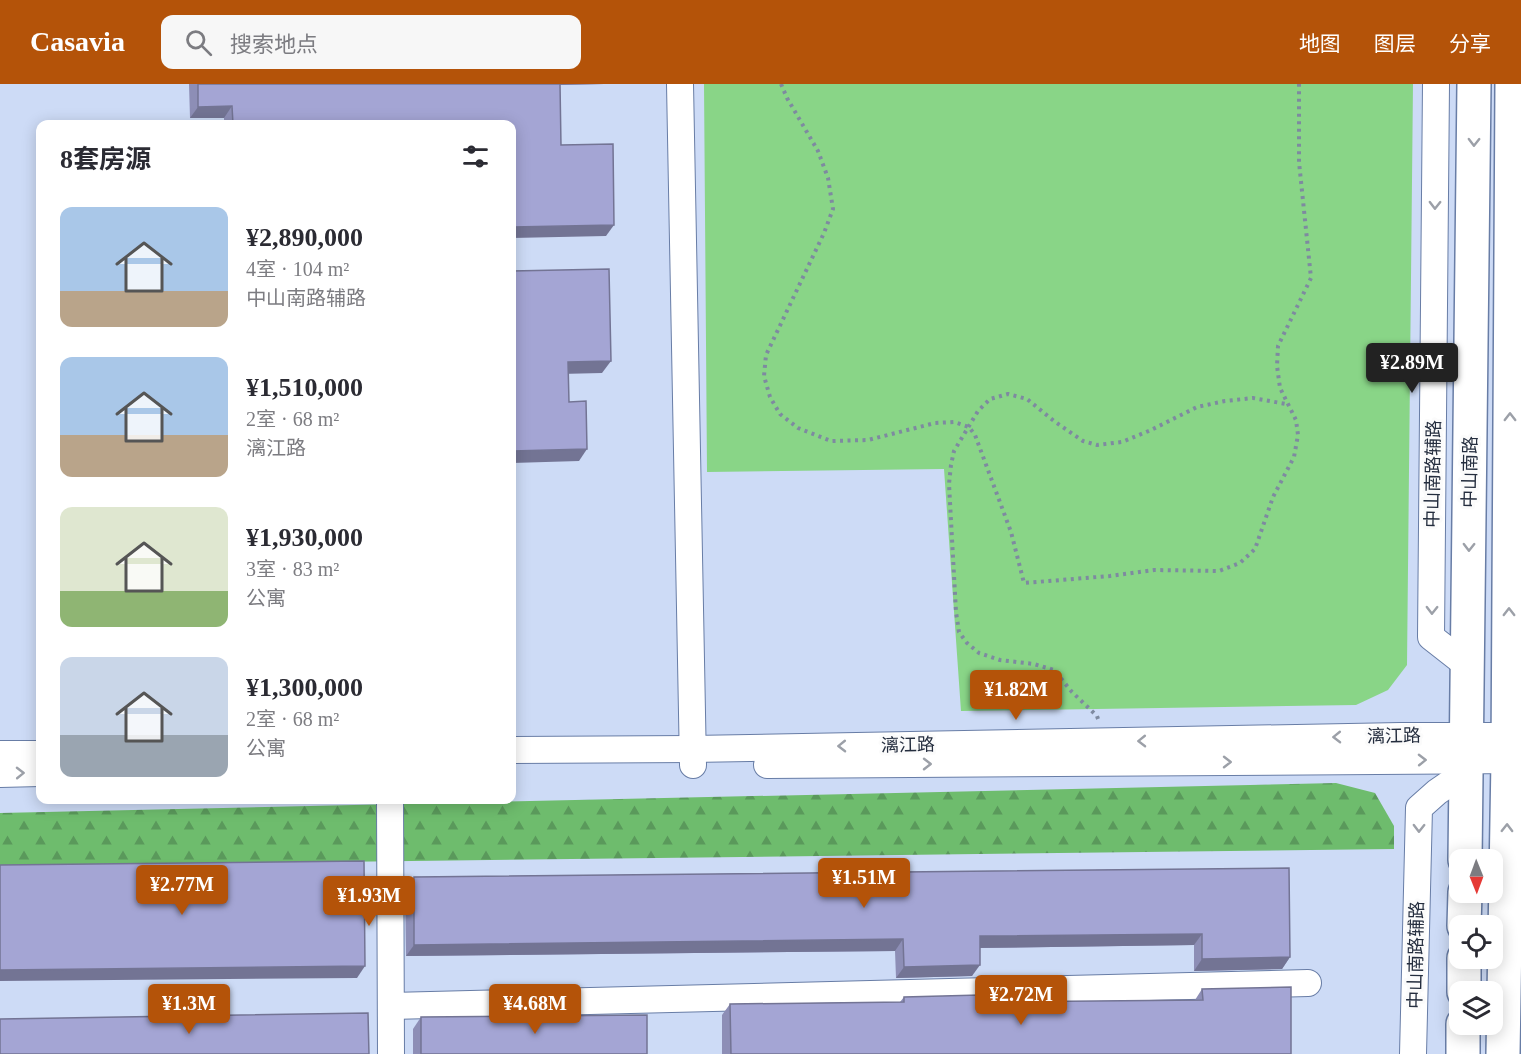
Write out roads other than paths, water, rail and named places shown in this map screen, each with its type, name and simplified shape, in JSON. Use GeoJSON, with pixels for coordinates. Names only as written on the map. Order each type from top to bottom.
{"type":"FeatureCollection","features":[{"type":"Feature","properties":{"kind":"main road","name":"中山南路"},"geometry":{"type":"LineString","coordinates":[[1465,849],[1474,84]]}},
{"type":"Feature","properties":{"kind":"main road"},"geometry":{"type":"LineString","coordinates":[[1503,1054],[1514,758],[1515,664],[1512,84]]}},
{"type":"Feature","properties":{"kind":"main road"},"geometry":{"type":"LineString","coordinates":[[1463,1035],[1463,1054]]}},
{"type":"Feature","properties":{"kind":"street"},"geometry":{"type":"LineString","coordinates":[[680,84],[692,757]]}},
{"type":"Feature","properties":{"kind":"street","name":"中山南路辅路"},"geometry":{"type":"LineString","coordinates":[[1436,84],[1431,637],[1468,666]]}},
{"type":"Feature","properties":{"kind":"street","name":"漓江路"},"geometry":{"type":"LineString","coordinates":[[516,768],[692,757],[1102,741],[1514,758]]}},
{"type":"Feature","properties":{"kind":"street","name":"漓江路"},"geometry":{"type":"LineString","coordinates":[[516,750],[692,757],[1467,756]]}},
{"type":"Feature","properties":{"kind":"street"},"geometry":{"type":"LineString","coordinates":[[0,754],[36,754]]}},
{"type":"Feature","properties":{"kind":"street","name":"中山南路辅路"},"geometry":{"type":"LineString","coordinates":[[1413,1054],[1419,808],[1437,792],[1467,756]]}},
{"type":"Feature","properties":{"kind":"street"},"geometry":{"type":"LineString","coordinates":[[0,774],[36,773]]}},
{"type":"Feature","properties":{"kind":"street"},"geometry":{"type":"LineString","coordinates":[[390,804],[391,1054]]}},
{"type":"Feature","properties":{"kind":"street"},"geometry":{"type":"LineString","coordinates":[[391,1006],[1308,982]]}}]}
